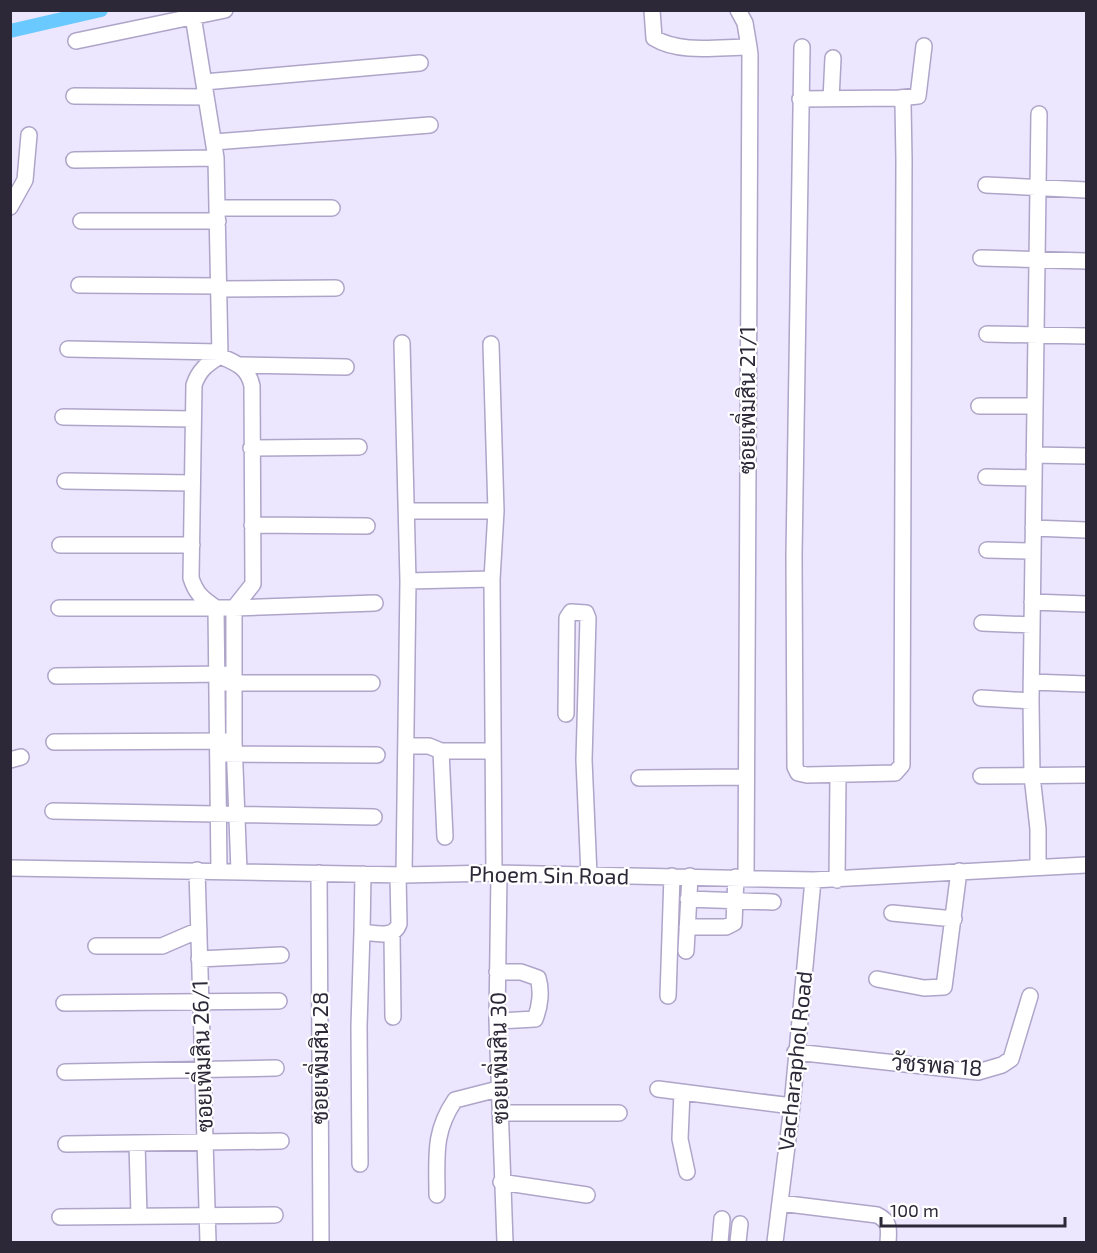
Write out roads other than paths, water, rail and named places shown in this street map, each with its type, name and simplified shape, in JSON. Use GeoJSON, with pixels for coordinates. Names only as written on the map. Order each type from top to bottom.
{"type":"FeatureCollection","features":[{"type":"Feature","properties":{"kind":"street"},"geometry":{"type":"LineString","coordinates":[[76,41],[225,10]]}},
{"type":"Feature","properties":{"kind":"street"},"geometry":{"type":"LineString","coordinates":[[652,10],[654,38],[660,41],[693,47],[749,46]]}},
{"type":"Feature","properties":{"kind":"street","name":"ซอยเพิ่มสิน 21/1"},"geometry":{"type":"LineString","coordinates":[[737,901],[741,877],[745,777],[749,46],[745,23],[738,10]]}},
{"type":"Feature","properties":{"kind":"street"},"geometry":{"type":"LineString","coordinates":[[193,16],[216,158],[220,354]]}},
{"type":"Feature","properties":{"kind":"street"},"geometry":{"type":"LineString","coordinates":[[800,99],[918,96],[924,46]]}},
{"type":"Feature","properties":{"kind":"street"},"geometry":{"type":"LineString","coordinates":[[802,47],[794,556],[795,767],[798,772],[807,775],[895,773],[902,765],[904,160],[903,104],[899,98]]}},
{"type":"Feature","properties":{"kind":"street"},"geometry":{"type":"LineString","coordinates":[[831,99],[833,58]]}},
{"type":"Feature","properties":{"kind":"street"},"geometry":{"type":"LineString","coordinates":[[74,96],[205,90],[420,63]]}},
{"type":"Feature","properties":{"kind":"street"},"geometry":{"type":"LineString","coordinates":[[1038,867],[1038,829],[1032,776],[1031,701],[1039,114]]}},
{"type":"Feature","properties":{"kind":"street"},"geometry":{"type":"LineString","coordinates":[[214,142],[430,125]]}},
{"type":"Feature","properties":{"kind":"street"},"geometry":{"type":"LineString","coordinates":[[10,207],[26,180],[29,135]]}},
{"type":"Feature","properties":{"kind":"street"},"geometry":{"type":"LineString","coordinates":[[74,160],[216,158]]}},
{"type":"Feature","properties":{"kind":"street"},"geometry":{"type":"LineString","coordinates":[[986,185],[1086,190]]}},
{"type":"Feature","properties":{"kind":"street"},"geometry":{"type":"LineString","coordinates":[[81,221],[332,208]]}},
{"type":"Feature","properties":{"kind":"street"},"geometry":{"type":"LineString","coordinates":[[981,258],[1086,261]]}},
{"type":"Feature","properties":{"kind":"street"},"geometry":{"type":"LineString","coordinates":[[80,285],[336,288]]}},
{"type":"Feature","properties":{"kind":"street"},"geometry":{"type":"LineString","coordinates":[[987,334],[1086,336]]}},
{"type":"Feature","properties":{"kind":"street"},"geometry":{"type":"LineString","coordinates":[[393,1017],[392,934],[399,924],[406,746],[408,580],[402,343]]}},
{"type":"Feature","properties":{"kind":"street","name":"ซอยเพิ่มสิน 30"},"geometry":{"type":"LineString","coordinates":[[491,344],[496,511],[492,579],[498,1089],[505,1242]]}},
{"type":"Feature","properties":{"kind":"street"},"geometry":{"type":"LineString","coordinates":[[68,350],[220,354],[241,365],[250,376],[252,386],[253,584],[234,608],[234,748],[239,871]]}},
{"type":"Feature","properties":{"kind":"street"},"geometry":{"type":"LineString","coordinates":[[219,871],[216,608],[195,590],[191,578],[194,385],[197,375],[220,354]]}},
{"type":"Feature","properties":{"kind":"street"},"geometry":{"type":"LineString","coordinates":[[241,365],[346,368]]}},
{"type":"Feature","properties":{"kind":"street"},"geometry":{"type":"LineString","coordinates":[[979,405],[1035,406]]}},
{"type":"Feature","properties":{"kind":"street"},"geometry":{"type":"LineString","coordinates":[[63,417],[193,420]]}},
{"type":"Feature","properties":{"kind":"street"},"geometry":{"type":"LineString","coordinates":[[251,448],[359,447]]}},
{"type":"Feature","properties":{"kind":"street"},"geometry":{"type":"LineString","coordinates":[[1034,455],[1086,456]]}},
{"type":"Feature","properties":{"kind":"street"},"geometry":{"type":"LineString","coordinates":[[986,477],[1034,478]]}},
{"type":"Feature","properties":{"kind":"street"},"geometry":{"type":"LineString","coordinates":[[64,481],[192,483]]}},
{"type":"Feature","properties":{"kind":"street"},"geometry":{"type":"LineString","coordinates":[[407,511],[496,511]]}},
{"type":"Feature","properties":{"kind":"street"},"geometry":{"type":"LineString","coordinates":[[252,525],[367,526]]}},
{"type":"Feature","properties":{"kind":"street"},"geometry":{"type":"LineString","coordinates":[[1033,528],[1086,530]]}},
{"type":"Feature","properties":{"kind":"street"},"geometry":{"type":"LineString","coordinates":[[60,544],[192,545]]}},
{"type":"Feature","properties":{"kind":"street"},"geometry":{"type":"LineString","coordinates":[[987,550],[1033,551]]}},
{"type":"Feature","properties":{"kind":"street"},"geometry":{"type":"LineString","coordinates":[[408,580],[492,579]]}},
{"type":"Feature","properties":{"kind":"street"},"geometry":{"type":"LineString","coordinates":[[1032,602],[1086,604]]}},
{"type":"Feature","properties":{"kind":"street"},"geometry":{"type":"LineString","coordinates":[[59,608],[234,608],[375,603]]}},
{"type":"Feature","properties":{"kind":"street"},"geometry":{"type":"LineString","coordinates":[[566,714],[567,618],[571,612],[586,613],[588,618],[584,760],[589,875]]}},
{"type":"Feature","properties":{"kind":"street"},"geometry":{"type":"LineString","coordinates":[[982,623],[1032,625]]}},
{"type":"Feature","properties":{"kind":"street"},"geometry":{"type":"LineString","coordinates":[[56,676],[233,678],[372,683]]}},
{"type":"Feature","properties":{"kind":"street"},"geometry":{"type":"LineString","coordinates":[[1032,682],[1086,684]]}},
{"type":"Feature","properties":{"kind":"street"},"geometry":{"type":"LineString","coordinates":[[981,698],[1031,701]]}},
{"type":"Feature","properties":{"kind":"street"},"geometry":{"type":"LineString","coordinates":[[54,742],[377,755]]}},
{"type":"Feature","properties":{"kind":"street"},"geometry":{"type":"LineString","coordinates":[[406,746],[429,746],[441,751],[494,751]]}},
{"type":"Feature","properties":{"kind":"street"},"geometry":{"type":"LineString","coordinates":[[441,751],[445,837]]}},
{"type":"Feature","properties":{"kind":"street"},"geometry":{"type":"LineString","coordinates":[[981,776],[1086,775]]}},
{"type":"Feature","properties":{"kind":"street"},"geometry":{"type":"LineString","coordinates":[[837,880],[838,776]]}},
{"type":"Feature","properties":{"kind":"street"},"geometry":{"type":"LineString","coordinates":[[639,778],[745,777]]}},
{"type":"Feature","properties":{"kind":"street"},"geometry":{"type":"LineString","coordinates":[[53,811],[374,818]]}},
{"type":"Feature","properties":{"kind":"street","name":"Phoem Sin Road"},"geometry":{"type":"LineString","coordinates":[[10,868],[401,875],[496,873],[837,880],[959,871],[1086,866]]}},
{"type":"Feature","properties":{"kind":"street","name":"ซอยเพิ่มสิน 26/1"},"geometry":{"type":"LineString","coordinates":[[197,870],[208,1242]]}},
{"type":"Feature","properties":{"kind":"street"},"geometry":{"type":"LineString","coordinates":[[877,979],[924,988],[944,987],[959,871]]}},
{"type":"Feature","properties":{"kind":"street","name":"ซอยเพิ่มสิน 28"},"geometry":{"type":"LineString","coordinates":[[319,873],[321,1242]]}},
{"type":"Feature","properties":{"kind":"street"},"geometry":{"type":"LineString","coordinates":[[360,1164],[359,1026],[363,874]]}},
{"type":"Feature","properties":{"kind":"street"},"geometry":{"type":"LineString","coordinates":[[668,996],[672,876]]}},
{"type":"Feature","properties":{"kind":"street"},"geometry":{"type":"LineString","coordinates":[[686,951],[690,876]]}},
{"type":"Feature","properties":{"kind":"street","name":"Vacharaphol Road"},"geometry":{"type":"LineString","coordinates":[[776,1242],[792,1106],[795,1052],[813,880]]}},
{"type":"Feature","properties":{"kind":"street"},"geometry":{"type":"LineString","coordinates":[[688,899],[773,902]]}},
{"type":"Feature","properties":{"kind":"street"},"geometry":{"type":"LineString","coordinates":[[687,927],[731,926],[735,919],[737,901]]}},
{"type":"Feature","properties":{"kind":"street"},"geometry":{"type":"LineString","coordinates":[[892,913],[954,919]]}},
{"type":"Feature","properties":{"kind":"street"},"geometry":{"type":"LineString","coordinates":[[96,946],[162,946],[199,930]]}},
{"type":"Feature","properties":{"kind":"street"},"geometry":{"type":"LineString","coordinates":[[362,933],[392,934]]}},
{"type":"Feature","properties":{"kind":"street"},"geometry":{"type":"LineString","coordinates":[[199,959],[281,956]]}},
{"type":"Feature","properties":{"kind":"street"},"geometry":{"type":"LineString","coordinates":[[497,972],[521,972],[538,978],[540,984],[539,1005],[535,1019],[497,1021]]}},
{"type":"Feature","properties":{"kind":"street","name":"วัชรพล 18"},"geometry":{"type":"LineString","coordinates":[[795,1052],[978,1072],[988,1071],[1011,1059],[1030,996]]}},
{"type":"Feature","properties":{"kind":"street"},"geometry":{"type":"LineString","coordinates":[[64,1003],[279,1000]]}},
{"type":"Feature","properties":{"kind":"street"},"geometry":{"type":"LineString","coordinates":[[65,1072],[276,1068]]}},
{"type":"Feature","properties":{"kind":"street"},"geometry":{"type":"LineString","coordinates":[[437,1195],[437,1137],[444,1116],[454,1100],[498,1089]]}},
{"type":"Feature","properties":{"kind":"street"},"geometry":{"type":"LineString","coordinates":[[658,1089],[792,1106]]}},
{"type":"Feature","properties":{"kind":"street"},"geometry":{"type":"LineString","coordinates":[[682,1092],[680,1138],[687,1172]]}},
{"type":"Feature","properties":{"kind":"street"},"geometry":{"type":"LineString","coordinates":[[500,1113],[619,1113]]}},
{"type":"Feature","properties":{"kind":"street"},"geometry":{"type":"LineString","coordinates":[[66,1144],[281,1141]]}},
{"type":"Feature","properties":{"kind":"street"},"geometry":{"type":"LineString","coordinates":[[137,1143],[139,1216]]}},
{"type":"Feature","properties":{"kind":"street"},"geometry":{"type":"LineString","coordinates":[[501,1182],[587,1195]]}},
{"type":"Feature","properties":{"kind":"street"},"geometry":{"type":"LineString","coordinates":[[780,1203],[877,1215],[885,1219],[889,1227],[888,1242]]}},
{"type":"Feature","properties":{"kind":"street"},"geometry":{"type":"LineString","coordinates":[[60,1217],[275,1215]]}},
{"type":"Feature","properties":{"kind":"street"},"geometry":{"type":"LineString","coordinates":[[720,1242],[722,1219]]}},
{"type":"Feature","properties":{"kind":"street"},"geometry":{"type":"LineString","coordinates":[[738,1242],[740,1224]]}},
{"type":"Feature","properties":{"kind":"waterway"},"geometry":{"type":"LineString","coordinates":[[10,31],[101,10]]}}]}
